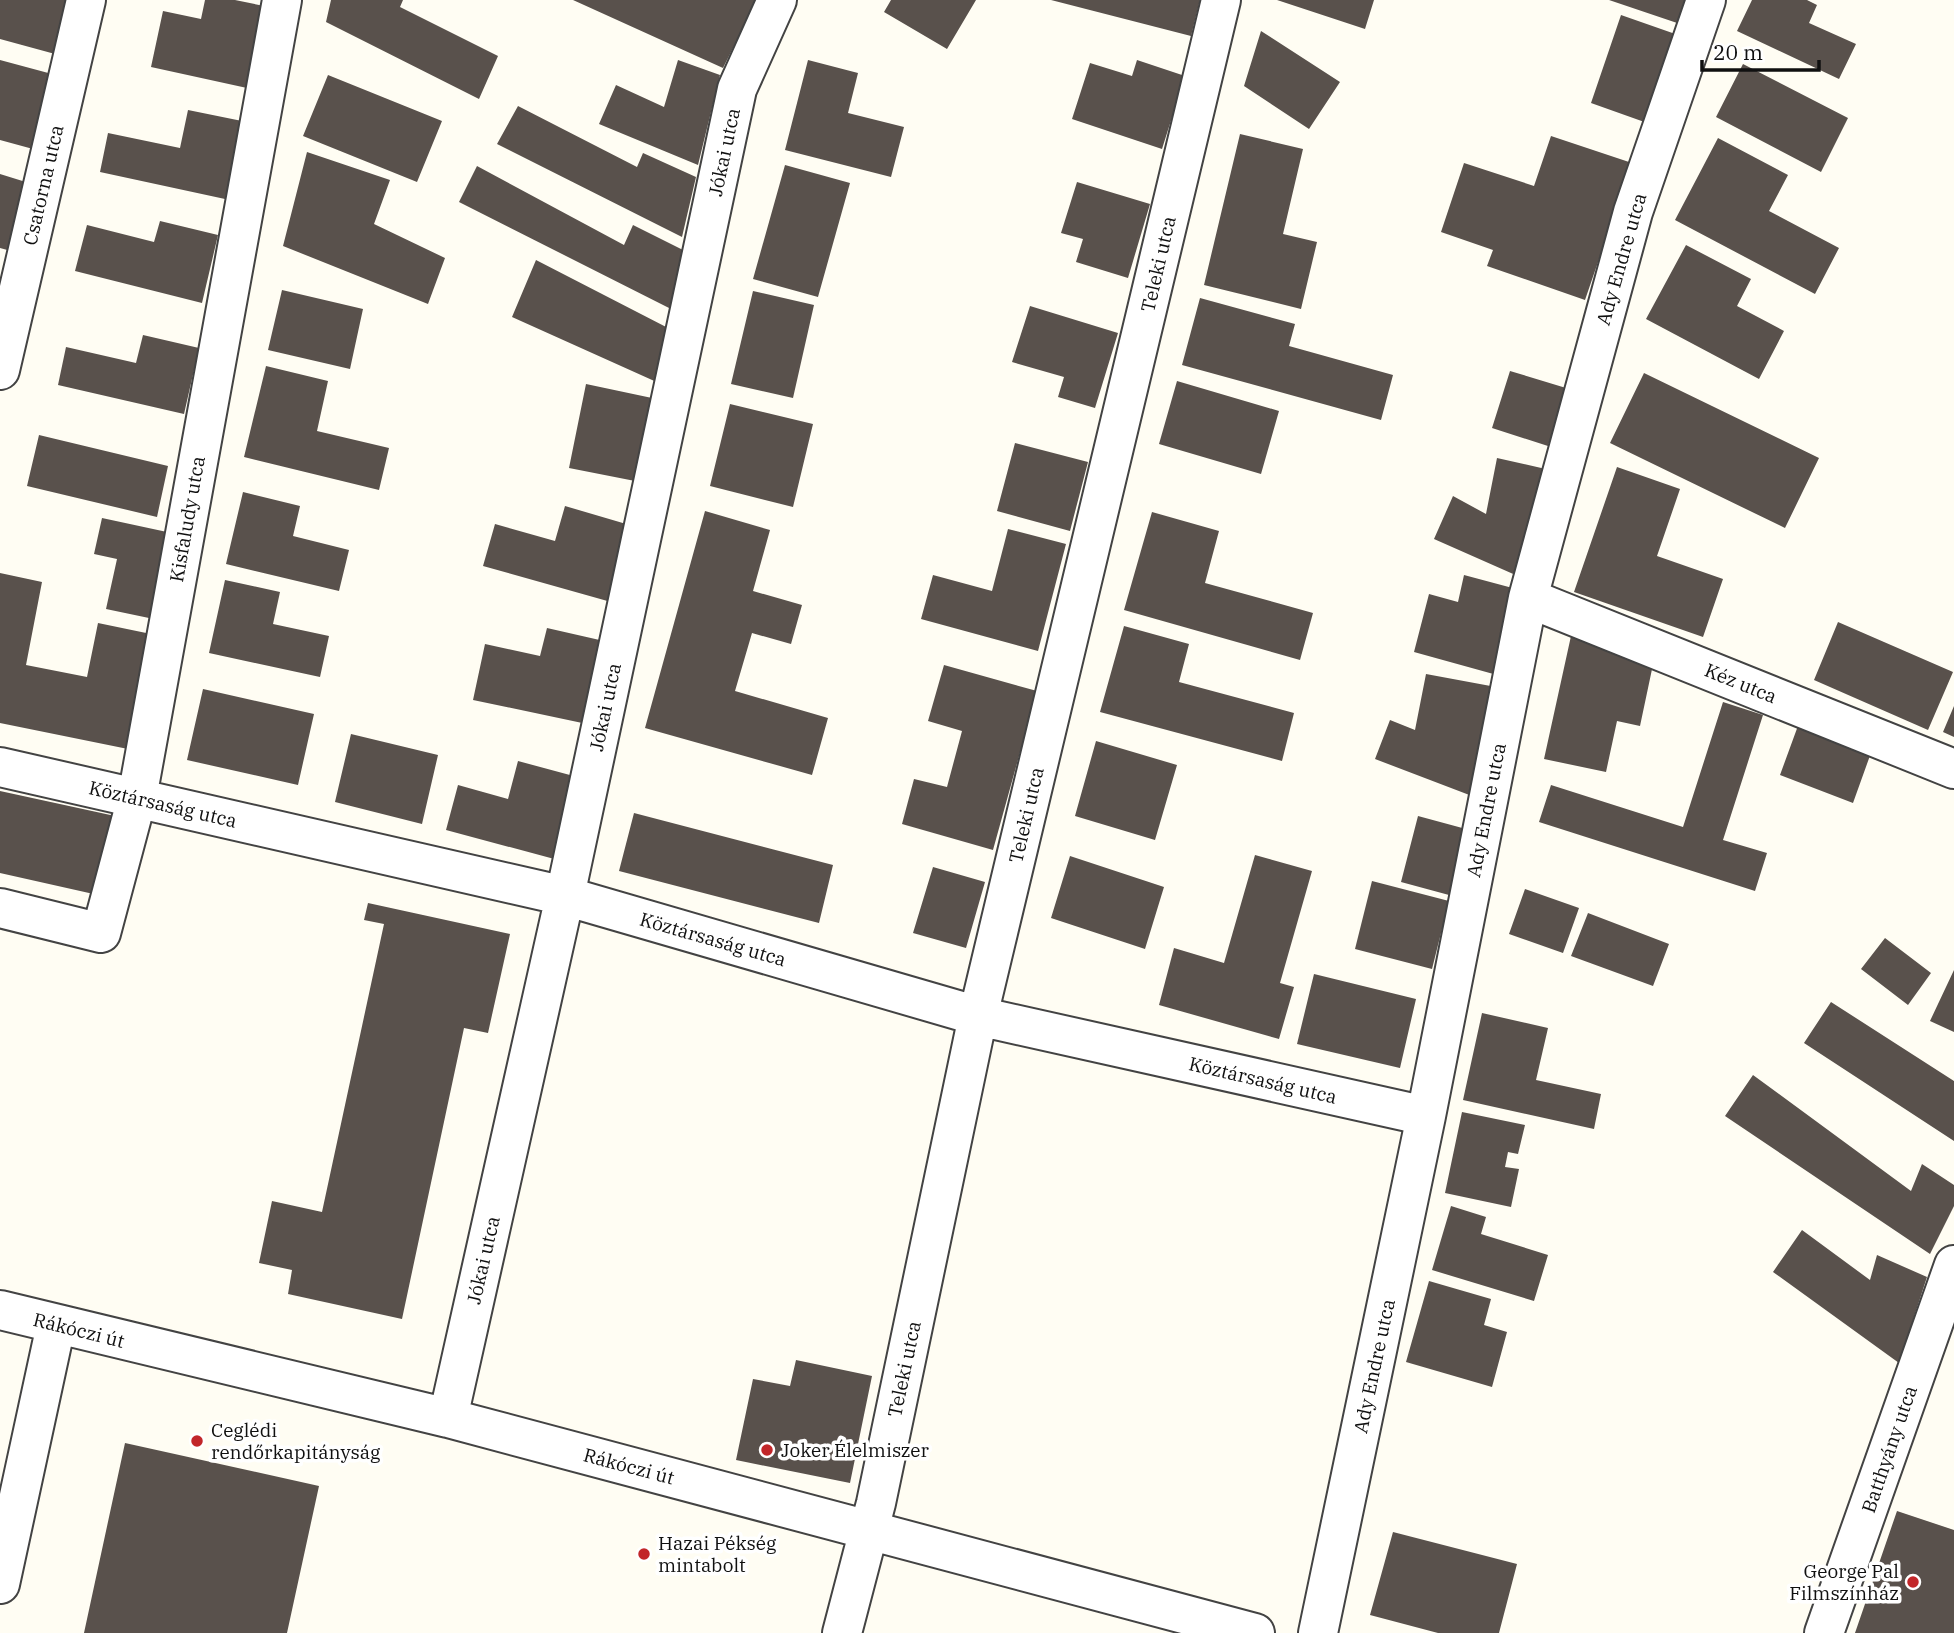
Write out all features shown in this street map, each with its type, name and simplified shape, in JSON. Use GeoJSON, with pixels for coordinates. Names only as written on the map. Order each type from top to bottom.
{"type":"FeatureCollection","features":[{"type":"Feature","properties":{"kind":"street","name":"Csatorna utca"},"geometry":{"type":"LineString","coordinates":[[0,370],[86,0]]}},
{"type":"Feature","properties":{"kind":"street","name":"Kisfaludy utca"},"geometry":{"type":"LineString","coordinates":[[0,908],[101,933],[137,798],[282,0]]}},
{"type":"Feature","properties":{"kind":"street","name":"Jókai utca"},"geometry":{"type":"LineString","coordinates":[[447,1418],[565,897],[737,89],[777,0]]}},
{"type":"Feature","properties":{"kind":"street","name":"Teleki utca"},"geometry":{"type":"LineString","coordinates":[[842,1633],[870,1529],[978,1016],[1221,0]]}},
{"type":"Feature","properties":{"kind":"street","name":"Ady Endre utca"},"geometry":{"type":"LineString","coordinates":[[1318,1633],[1426,1116],[1528,598],[1633,212],[1706,0]]}},
{"type":"Feature","properties":{"kind":"street","name":"Kéz utca"},"geometry":{"type":"LineString","coordinates":[[1528,598],[1954,769]]}},
{"type":"Feature","properties":{"kind":"street","name":"Köztársaság utca"},"geometry":{"type":"LineString","coordinates":[[0,766],[565,897],[978,1016],[1426,1116]]}},
{"type":"Feature","properties":{"kind":"street","name":"Batthyány utca"},"geometry":{"type":"LineString","coordinates":[[1824,1633],[1954,1265]]}},
{"type":"Feature","properties":{"kind":"street","name":"Rákóczi út"},"geometry":{"type":"LineString","coordinates":[[0,1310],[447,1418],[1255,1633]]}},
{"type":"Feature","properties":{"kind":"street"},"geometry":{"type":"LineString","coordinates":[[0,1584],[57,1325]]}},
{"type":"Feature","properties":{"kind":"building"},"geometry":{"type":"Polygon","coordinates":[[[0,0],[70,0],[55,54],[0,39],[0,0]]]}},
{"type":"Feature","properties":{"kind":"building"},"geometry":{"type":"Polygon","coordinates":[[[205,0],[235,0],[264,6],[247,88],[151,67],[163,11],[201,19],[205,0]]]}},
{"type":"Feature","properties":{"kind":"building"},"geometry":{"type":"Polygon","coordinates":[[[331,0],[403,0],[400,7],[498,56],[479,99],[326,22],[331,0]]]}},
{"type":"Feature","properties":{"kind":"building"},"geometry":{"type":"Polygon","coordinates":[[[573,0],[757,0],[723,68],[573,0]]]}},
{"type":"Feature","properties":{"kind":"building"},"geometry":{"type":"Polygon","coordinates":[[[891,0],[976,0],[947,49],[884,12],[891,0]]]}},
{"type":"Feature","properties":{"kind":"building"},"geometry":{"type":"Polygon","coordinates":[[[1051,0],[1200,0],[1191,36],[1051,0]]]}},
{"type":"Feature","properties":{"kind":"building"},"geometry":{"type":"Polygon","coordinates":[[[1277,0],[1374,0],[1365,29],[1277,0]]]}},
{"type":"Feature","properties":{"kind":"building"},"geometry":{"type":"Polygon","coordinates":[[[1609,0],[1695,0],[1686,26],[1609,0]]]}},
{"type":"Feature","properties":{"kind":"building"},"geometry":{"type":"Polygon","coordinates":[[[1752,0],[1807,0],[1817,5],[1809,23],[1856,44],[1839,79],[1737,31],[1752,0]]]}},
{"type":"Feature","properties":{"kind":"building"},"geometry":{"type":"Polygon","coordinates":[[[1621,15],[1681,36],[1650,124],[1591,103],[1621,15]]]}},
{"type":"Feature","properties":{"kind":"building"},"geometry":{"type":"Polygon","coordinates":[[[1261,31],[1340,82],[1309,129],[1244,86],[1261,31]]]}},
{"type":"Feature","properties":{"kind":"building"},"geometry":{"type":"Polygon","coordinates":[[[0,60],[52,74],[33,149],[0,140],[0,60]]]}},
{"type":"Feature","properties":{"kind":"building"},"geometry":{"type":"Polygon","coordinates":[[[678,60],[720,75],[698,165],[599,124],[616,85],[664,107],[678,60]]]}},
{"type":"Feature","properties":{"kind":"building"},"geometry":{"type":"Polygon","coordinates":[[[808,60],[858,73],[848,113],[904,127],[891,177],[785,150],[808,60]]]}},
{"type":"Feature","properties":{"kind":"building"},"geometry":{"type":"Polygon","coordinates":[[[1137,60],[1185,76],[1162,149],[1072,119],[1090,63],[1132,76],[1137,60]]]}},
{"type":"Feature","properties":{"kind":"building"},"geometry":{"type":"Polygon","coordinates":[[[1743,64],[1848,118],[1821,172],[1716,117],[1743,64]]]}},
{"type":"Feature","properties":{"kind":"building"},"geometry":{"type":"Polygon","coordinates":[[[328,75],[442,121],[417,182],[303,136],[328,75]]]}},
{"type":"Feature","properties":{"kind":"building"},"geometry":{"type":"Polygon","coordinates":[[[518,106],[637,167],[643,153],[696,177],[682,237],[497,144],[518,106]]]}},
{"type":"Feature","properties":{"kind":"building"},"geometry":{"type":"Polygon","coordinates":[[[188,110],[242,121],[225,199],[100,172],[108,133],[180,148],[188,110]]]}},
{"type":"Feature","properties":{"kind":"building"},"geometry":{"type":"Polygon","coordinates":[[[1240,134],[1303,149],[1283,234],[1317,242],[1301,309],[1204,285],[1240,134]]]}},
{"type":"Feature","properties":{"kind":"building"},"geometry":{"type":"Polygon","coordinates":[[[1551,136],[1632,163],[1585,300],[1487,266],[1493,250],[1441,232],[1464,163],[1534,186],[1551,136]]]}},
{"type":"Feature","properties":{"kind":"building"},"geometry":{"type":"Polygon","coordinates":[[[1718,138],[1788,175],[1769,211],[1839,248],[1815,294],[1675,220],[1718,138]]]}},
{"type":"Feature","properties":{"kind":"building"},"geometry":{"type":"Polygon","coordinates":[[[307,152],[390,180],[374,224],[445,258],[428,304],[283,246],[307,152]]]}},
{"type":"Feature","properties":{"kind":"building"},"geometry":{"type":"Polygon","coordinates":[[[785,165],[850,183],[818,297],[753,279],[785,165]]]}},
{"type":"Feature","properties":{"kind":"building"},"geometry":{"type":"Polygon","coordinates":[[[477,166],[624,245],[633,225],[683,250],[673,310],[459,202],[477,166]]]}},
{"type":"Feature","properties":{"kind":"building"},"geometry":{"type":"Polygon","coordinates":[[[0,174],[29,183],[11,251],[0,248],[0,174]]]}},
{"type":"Feature","properties":{"kind":"building"},"geometry":{"type":"Polygon","coordinates":[[[1077,182],[1150,204],[1128,278],[1076,262],[1083,239],[1061,233],[1077,182]]]}},
{"type":"Feature","properties":{"kind":"building"},"geometry":{"type":"Polygon","coordinates":[[[160,221],[218,235],[202,303],[75,271],[87,225],[154,242],[160,221]]]}},
{"type":"Feature","properties":{"kind":"building"},"geometry":{"type":"Polygon","coordinates":[[[1686,245],[1751,279],[1737,306],[1784,331],[1759,379],[1646,319],[1686,245]]]}},
{"type":"Feature","properties":{"kind":"building"},"geometry":{"type":"Polygon","coordinates":[[[536,260],[670,329],[661,384],[512,317],[536,260]]]}},
{"type":"Feature","properties":{"kind":"building"},"geometry":{"type":"Polygon","coordinates":[[[282,290],[363,309],[350,369],[268,350],[282,290]]]}},
{"type":"Feature","properties":{"kind":"building"},"geometry":{"type":"Polygon","coordinates":[[[753,291],[814,305],[793,398],[731,384],[753,291]]]}},
{"type":"Feature","properties":{"kind":"building"},"geometry":{"type":"Polygon","coordinates":[[[1200,298],[1295,324],[1289,346],[1393,375],[1381,420],[1182,365],[1200,298]]]}},
{"type":"Feature","properties":{"kind":"building"},"geometry":{"type":"Polygon","coordinates":[[[1030,306],[1118,333],[1095,408],[1058,397],[1064,377],[1012,362],[1030,306]]]}},
{"type":"Feature","properties":{"kind":"building"},"geometry":{"type":"Polygon","coordinates":[[[143,335],[199,348],[184,414],[58,385],[66,347],[136,363],[143,335]]]}},
{"type":"Feature","properties":{"kind":"building"},"geometry":{"type":"Polygon","coordinates":[[[266,366],[328,381],[317,431],[389,448],[379,490],[244,457],[266,366]]]}},
{"type":"Feature","properties":{"kind":"building"},"geometry":{"type":"Polygon","coordinates":[[[1510,371],[1566,388],[1548,446],[1492,428],[1510,371]]]}},
{"type":"Feature","properties":{"kind":"building"},"geometry":{"type":"Polygon","coordinates":[[[1644,373],[1819,458],[1785,528],[1610,443],[1644,373]]]}},
{"type":"Feature","properties":{"kind":"building"},"geometry":{"type":"Polygon","coordinates":[[[1177,381],[1279,411],[1261,474],[1159,444],[1177,381]]]}},
{"type":"Feature","properties":{"kind":"building"},"geometry":{"type":"Polygon","coordinates":[[[586,384],[652,398],[635,481],[569,468],[586,384]]]}},
{"type":"Feature","properties":{"kind":"building"},"geometry":{"type":"Polygon","coordinates":[[[730,404],[813,424],[793,507],[710,486],[730,404]]]}},
{"type":"Feature","properties":{"kind":"building"},"geometry":{"type":"Polygon","coordinates":[[[39,435],[168,466],[157,517],[27,486],[39,435]]]}},
{"type":"Feature","properties":{"kind":"building"},"geometry":{"type":"Polygon","coordinates":[[[1015,443],[1088,462],[1070,531],[997,511],[1015,443]]]}},
{"type":"Feature","properties":{"kind":"building"},"geometry":{"type":"Polygon","coordinates":[[[1497,458],[1550,470],[1520,577],[1434,539],[1453,496],[1486,514],[1497,458]]]}},
{"type":"Feature","properties":{"kind":"building"},"geometry":{"type":"Polygon","coordinates":[[[1617,467],[1680,489],[1657,556],[1723,579],[1703,637],[1574,592],[1617,467]]]}},
{"type":"Feature","properties":{"kind":"building"},"geometry":{"type":"Polygon","coordinates":[[[243,492],[300,506],[293,536],[349,550],[339,591],[226,564],[243,492]]]}},
{"type":"Feature","properties":{"kind":"building"},"geometry":{"type":"Polygon","coordinates":[[[565,506],[633,526],[611,602],[483,566],[495,524],[555,541],[565,506]]]}},
{"type":"Feature","properties":{"kind":"building"},"geometry":{"type":"Polygon","coordinates":[[[705,511],[770,530],[753,591],[802,605],[791,644],[752,633],[735,691],[828,718],[812,775],[645,728],[705,511]]]}},
{"type":"Feature","properties":{"kind":"building"},"geometry":{"type":"Polygon","coordinates":[[[1152,512],[1219,531],[1205,583],[1313,613],[1300,660],[1124,610],[1152,512]]]}},
{"type":"Feature","properties":{"kind":"building"},"geometry":{"type":"Polygon","coordinates":[[[102,518],[167,532],[149,618],[106,609],[117,559],[94,554],[102,518]]]}},
{"type":"Feature","properties":{"kind":"building"},"geometry":{"type":"Polygon","coordinates":[[[1008,529],[1066,544],[1038,651],[921,619],[933,575],[992,591],[1008,529]]]}},
{"type":"Feature","properties":{"kind":"building"},"geometry":{"type":"Polygon","coordinates":[[[0,573],[42,582],[26,665],[87,677],[98,623],[151,634],[128,749],[0,723],[0,573]]]}},
{"type":"Feature","properties":{"kind":"building"},"geometry":{"type":"Polygon","coordinates":[[[1464,575],[1520,590],[1497,675],[1414,652],[1429,594],[1458,602],[1464,575]]]}},
{"type":"Feature","properties":{"kind":"building"},"geometry":{"type":"Polygon","coordinates":[[[225,580],[280,592],[273,624],[329,636],[320,677],[209,653],[225,580]]]}},
{"type":"Feature","properties":{"kind":"building"},"geometry":{"type":"Polygon","coordinates":[[[1838,622],[1953,672],[1928,730],[1814,680],[1838,622]]]}},
{"type":"Feature","properties":{"kind":"building"},"geometry":{"type":"Polygon","coordinates":[[[1124,626],[1189,644],[1179,682],[1294,713],[1282,761],[1100,712],[1124,626]]]}},
{"type":"Feature","properties":{"kind":"building"},"geometry":{"type":"Polygon","coordinates":[[[547,628],[604,641],[587,724],[473,700],[485,644],[540,656],[547,628]]]}},
{"type":"Feature","properties":{"kind":"building"},"geometry":{"type":"Polygon","coordinates":[[[1571,636],[1655,655],[1640,726],[1617,721],[1606,772],[1544,759],[1571,636]]]}},
{"type":"Feature","properties":{"kind":"building"},"geometry":{"type":"Polygon","coordinates":[[[944,665],[1037,691],[993,850],[902,824],[914,779],[947,787],[962,731],[928,721],[944,665]]]}},
{"type":"Feature","properties":{"kind":"building"},"geometry":{"type":"Polygon","coordinates":[[[1426,674],[1496,687],[1472,796],[1375,759],[1390,720],[1415,730],[1426,674]]]}},
{"type":"Feature","properties":{"kind":"building"},"geometry":{"type":"Polygon","coordinates":[[[203,689],[314,714],[298,785],[187,760],[203,689]]]}},
{"type":"Feature","properties":{"kind":"building"},"geometry":{"type":"Polygon","coordinates":[[[1723,702],[1763,715],[1723,840],[1767,853],[1755,891],[1539,822],[1551,785],[1683,827],[1723,702]]]}},
{"type":"Feature","properties":{"kind":"building"},"geometry":{"type":"Polygon","coordinates":[[[1954,706],[1954,737],[1943,732],[1954,706]]]}},
{"type":"Feature","properties":{"kind":"building"},"geometry":{"type":"Polygon","coordinates":[[[1799,723],[1872,750],[1853,803],[1780,775],[1799,723]]]}},
{"type":"Feature","properties":{"kind":"building"},"geometry":{"type":"Polygon","coordinates":[[[351,734],[438,755],[422,824],[335,802],[351,734]]]}},
{"type":"Feature","properties":{"kind":"building"},"geometry":{"type":"Polygon","coordinates":[[[1096,741],[1177,765],[1155,840],[1075,816],[1096,741]]]}},
{"type":"Feature","properties":{"kind":"building"},"geometry":{"type":"Polygon","coordinates":[[[518,761],[581,778],[558,860],[446,830],[458,785],[508,799],[518,761]]]}},
{"type":"Feature","properties":{"kind":"building"},"geometry":{"type":"Polygon","coordinates":[[[0,791],[115,816],[98,895],[0,873],[0,791]]]}},
{"type":"Feature","properties":{"kind":"building"},"geometry":{"type":"Polygon","coordinates":[[[634,813],[833,865],[819,923],[619,871],[634,813]]]}},
{"type":"Feature","properties":{"kind":"building"},"geometry":{"type":"Polygon","coordinates":[[[1418,816],[1466,829],[1449,895],[1401,882],[1418,816]]]}},
{"type":"Feature","properties":{"kind":"building"},"geometry":{"type":"Polygon","coordinates":[[[1255,855],[1312,871],[1280,983],[1294,987],[1279,1039],[1159,1005],[1174,948],[1224,963],[1255,855]]]}},
{"type":"Feature","properties":{"kind":"building"},"geometry":{"type":"Polygon","coordinates":[[[1070,856],[1164,887],[1145,949],[1051,918],[1070,856]]]}},
{"type":"Feature","properties":{"kind":"building"},"geometry":{"type":"Polygon","coordinates":[[[933,867],[985,882],[966,948],[913,933],[933,867]]]}},
{"type":"Feature","properties":{"kind":"building"},"geometry":{"type":"Polygon","coordinates":[[[1372,881],[1449,901],[1432,969],[1355,949],[1372,881]]]}},
{"type":"Feature","properties":{"kind":"building"},"geometry":{"type":"Polygon","coordinates":[[[1525,889],[1579,908],[1563,953],[1509,934],[1525,889]]]}},
{"type":"Feature","properties":{"kind":"building"},"geometry":{"type":"Polygon","coordinates":[[[368,903],[510,934],[488,1033],[464,1028],[402,1319],[288,1294],[292,1270],[259,1263],[272,1201],[322,1212],[384,924],[364,920],[368,903]]]}},
{"type":"Feature","properties":{"kind":"building"},"geometry":{"type":"Polygon","coordinates":[[[1588,913],[1669,944],[1653,986],[1571,956],[1588,913]]]}},
{"type":"Feature","properties":{"kind":"building"},"geometry":{"type":"Polygon","coordinates":[[[1885,938],[1931,973],[1908,1005],[1861,969],[1885,938]]]}},
{"type":"Feature","properties":{"kind":"building"},"geometry":{"type":"Polygon","coordinates":[[[1954,970],[1954,1032],[1930,1021],[1954,970]]]}},
{"type":"Feature","properties":{"kind":"building"},"geometry":{"type":"Polygon","coordinates":[[[1314,974],[1416,999],[1400,1068],[1297,1044],[1314,974]]]}},
{"type":"Feature","properties":{"kind":"building"},"geometry":{"type":"Polygon","coordinates":[[[1831,1002],[1954,1081],[1954,1141],[1804,1043],[1831,1002]]]}},
{"type":"Feature","properties":{"kind":"building"},"geometry":{"type":"Polygon","coordinates":[[[1482,1013],[1548,1028],[1536,1080],[1601,1094],[1594,1129],[1463,1100],[1482,1013]]]}},
{"type":"Feature","properties":{"kind":"building"},"geometry":{"type":"Polygon","coordinates":[[[1753,1075],[1911,1191],[1922,1164],[1954,1185],[1954,1206],[1930,1254],[1725,1116],[1753,1075]]]}},
{"type":"Feature","properties":{"kind":"building"},"geometry":{"type":"Polygon","coordinates":[[[1462,1112],[1525,1125],[1518,1154],[1508,1152],[1505,1167],[1519,1169],[1511,1207],[1445,1193],[1462,1112]]]}},
{"type":"Feature","properties":{"kind":"building"},"geometry":{"type":"Polygon","coordinates":[[[1451,1206],[1486,1217],[1481,1234],[1548,1255],[1534,1301],[1432,1270],[1451,1206]]]}},
{"type":"Feature","properties":{"kind":"building"},"geometry":{"type":"Polygon","coordinates":[[[1802,1230],[1870,1280],[1877,1255],[1927,1277],[1899,1363],[1773,1272],[1802,1230]]]}},
{"type":"Feature","properties":{"kind":"building"},"geometry":{"type":"Polygon","coordinates":[[[1429,1281],[1491,1299],[1484,1325],[1507,1332],[1492,1387],[1406,1362],[1429,1281]]]}},
{"type":"Feature","properties":{"kind":"building"},"geometry":{"type":"Polygon","coordinates":[[[796,1360],[872,1376],[850,1483],[736,1460],[753,1379],[790,1386],[796,1360]]]}},
{"type":"Feature","properties":{"kind":"building"},"geometry":{"type":"Polygon","coordinates":[[[125,1443],[319,1486],[287,1633],[84,1633],[125,1443]]]}},
{"type":"Feature","properties":{"kind":"building","name":"George Pal Filmszínház"},"geometry":{"type":"Polygon","coordinates":[[[1897,1511],[1954,1530],[1954,1633],[1855,1633],[1897,1511]]]}},
{"type":"Feature","properties":{"kind":"building"},"geometry":{"type":"Polygon","coordinates":[[[1393,1532],[1517,1564],[1499,1633],[1438,1633],[1370,1615],[1393,1532]]]}},
{"type":"Feature","properties":{"kind":"place","name":"Ceglédi rendőrkapitányság"},"geometry":{"type":"Point","coordinates":[197,1441]}},
{"type":"Feature","properties":{"kind":"place","name":"Joker Élelmiszer"},"geometry":{"type":"Point","coordinates":[767,1450]}},
{"type":"Feature","properties":{"kind":"place","name":"Hazai Pékség mintabolt"},"geometry":{"type":"Point","coordinates":[644,1554]}},
{"type":"Feature","properties":{"kind":"place","name":"George Pal Filmszínház"},"geometry":{"type":"Point","coordinates":[1913,1582]}}]}
